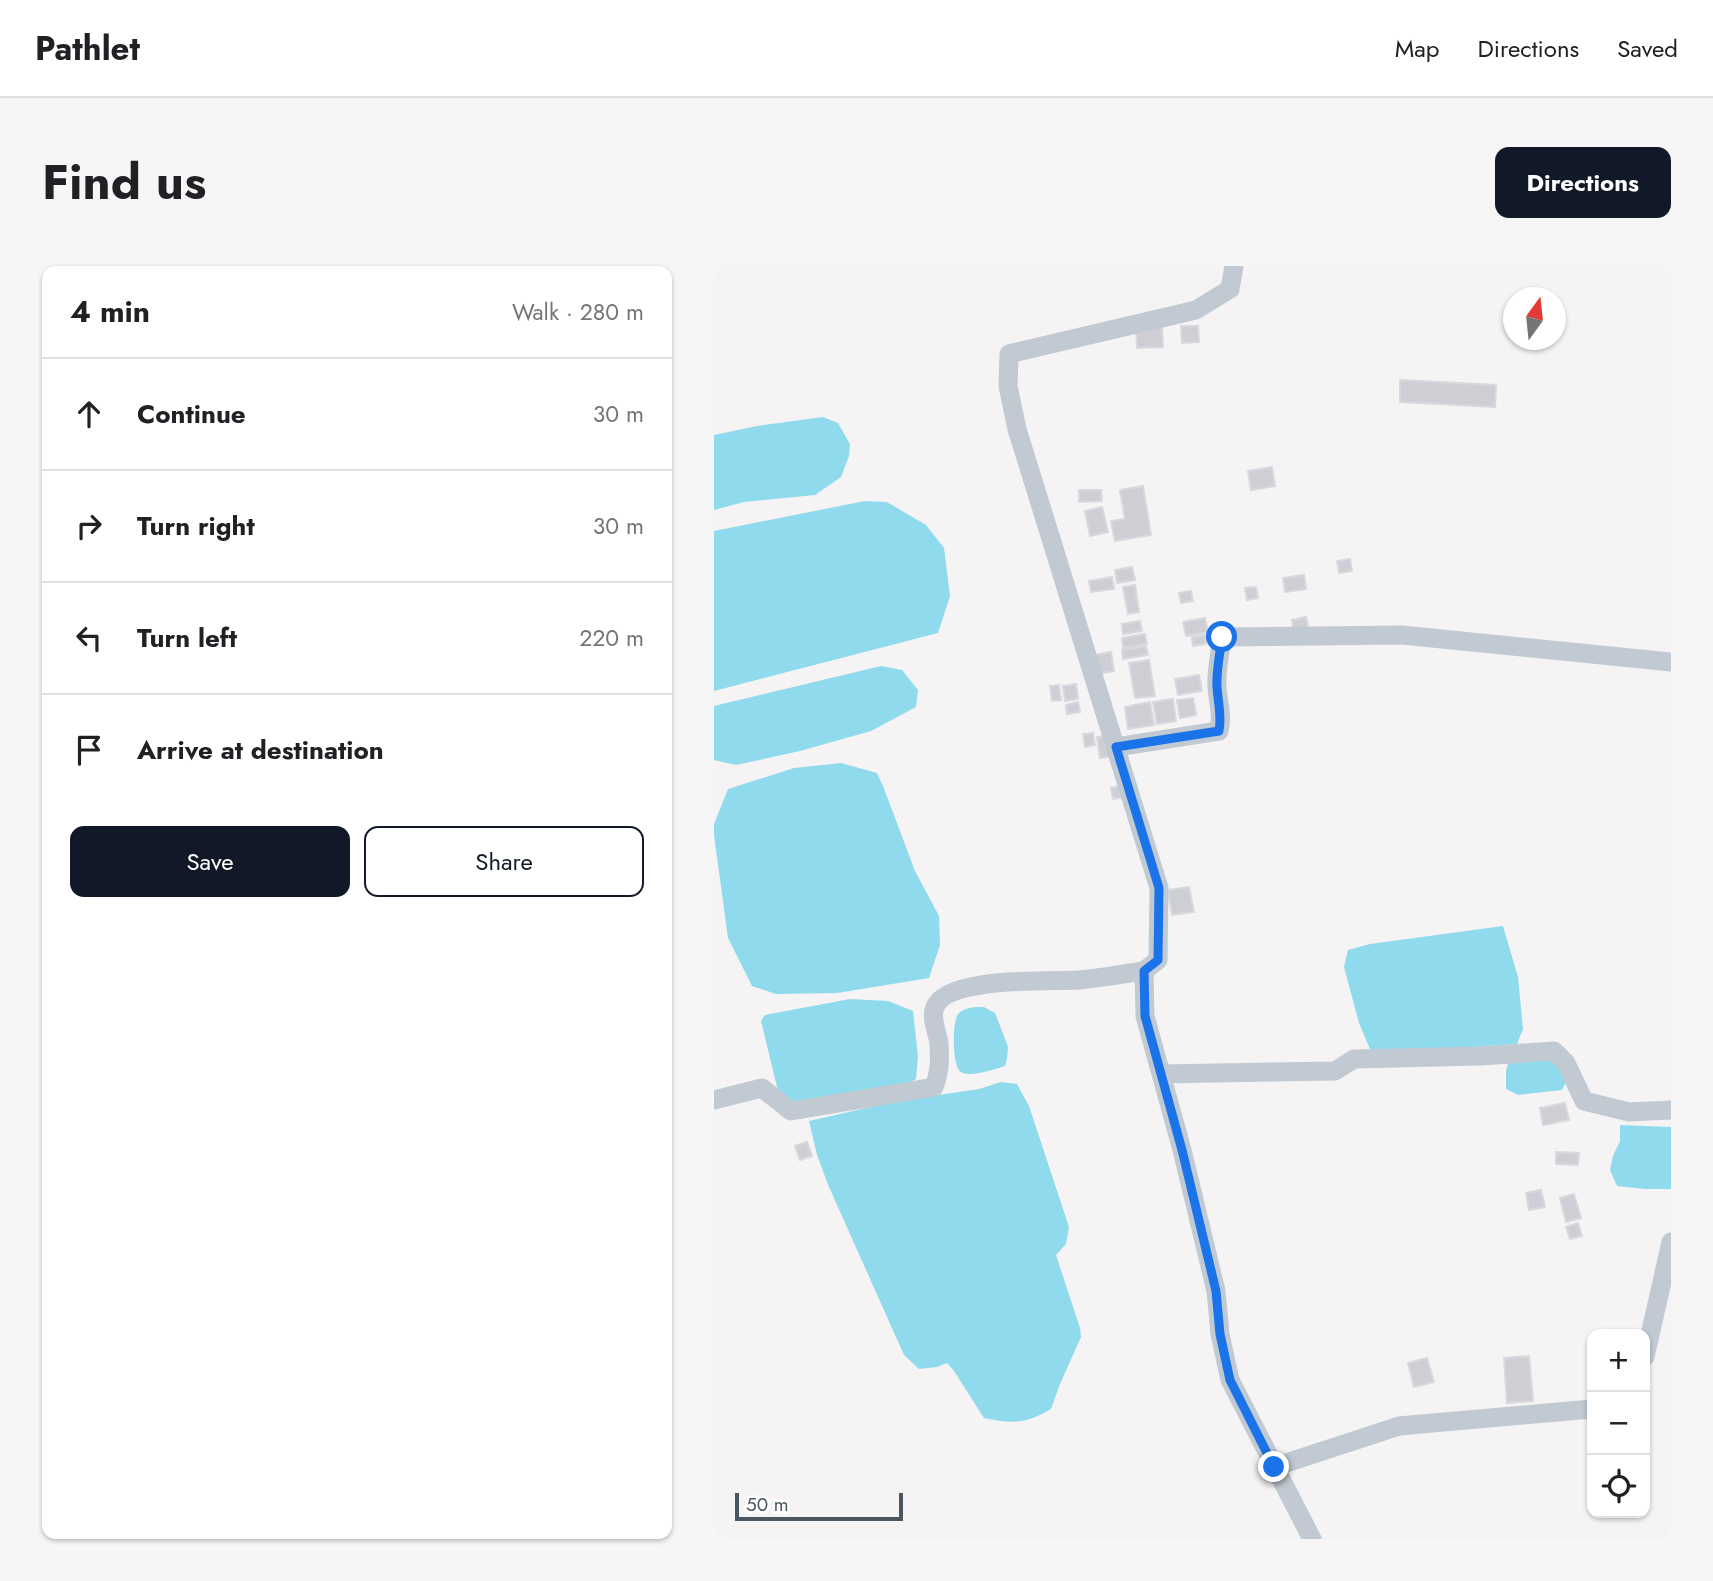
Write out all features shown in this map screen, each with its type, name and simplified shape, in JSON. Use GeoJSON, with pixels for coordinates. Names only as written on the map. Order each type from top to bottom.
{"type":"FeatureCollection","features":[{"type":"Feature","properties":{"kind":"street"},"geometry":{"type":"LineString","coordinates":[[714,1100],[762,1088],[791,1111],[934,1087],[940,1062],[939,1041],[934,1024],[935,1007],[945,995],[979,984],[1081,980],[1144,971],[1158,960],[1159,888],[1017,429],[1008,386],[1009,354],[1196,310],[1230,289],[1234,266]]}},
{"type":"Feature","properties":{"kind":"street"},"geometry":{"type":"LineString","coordinates":[[1116,747],[1219,731],[1222,718],[1217,686],[1222,637],[1402,635],[1671,662]]}},
{"type":"Feature","properties":{"kind":"street"},"geometry":{"type":"LineString","coordinates":[[1144,971],[1145,1016],[1182,1150],[1216,1291],[1220,1334],[1230,1380],[1312,1539]]}},
{"type":"Feature","properties":{"kind":"street"},"geometry":{"type":"LineString","coordinates":[[1161,1074],[1335,1071],[1354,1059],[1554,1051],[1566,1063],[1584,1101],[1629,1112],[1671,1110]]}},
{"type":"Feature","properties":{"kind":"street"},"geometry":{"type":"LineString","coordinates":[[1650,1335],[1671,1242]]}},
{"type":"Feature","properties":{"kind":"street"},"geometry":{"type":"LineString","coordinates":[[1274,1467],[1399,1426],[1587,1409]]}},
{"type":"Feature","properties":{"kind":"water"},"geometry":{"type":"Polygon","coordinates":[[[823,417],[838,423],[850,444],[849,456],[841,477],[815,495],[744,502],[714,510],[714,435],[823,417]]]}},
{"type":"Feature","properties":{"kind":"water"},"geometry":{"type":"Polygon","coordinates":[[[865,501],[887,502],[926,525],[944,548],[950,596],[938,633],[714,691],[714,531],[865,501]]]}},
{"type":"Feature","properties":{"kind":"water"},"geometry":{"type":"Polygon","coordinates":[[[881,666],[902,670],[918,690],[916,707],[871,731],[800,751],[736,765],[714,760],[714,706],[881,666]]]}},
{"type":"Feature","properties":{"kind":"water"},"geometry":{"type":"Polygon","coordinates":[[[841,763],[877,773],[915,871],[939,916],[940,945],[929,978],[837,993],[776,994],[752,986],[728,938],[714,824],[728,789],[794,768],[841,763]]]}},
{"type":"Feature","properties":{"kind":"water"},"geometry":{"type":"Polygon","coordinates":[[[1503,926],[1518,977],[1523,1029],[1517,1044],[1372,1054],[1359,1023],[1344,967],[1348,950],[1370,944],[1503,926]]]}},
{"type":"Feature","properties":{"kind":"water"},"geometry":{"type":"Polygon","coordinates":[[[850,999],[888,1001],[913,1011],[918,1057],[916,1079],[905,1085],[789,1102],[778,1091],[761,1021],[765,1015],[850,999]]]}},
{"type":"Feature","properties":{"kind":"water"},"geometry":{"type":"Polygon","coordinates":[[[984,1007],[995,1013],[1008,1047],[1007,1059],[1005,1066],[965,1074],[956,1062],[956,1019],[963,1010],[984,1007]]]}},
{"type":"Feature","properties":{"kind":"water"},"geometry":{"type":"Polygon","coordinates":[[[1509,1060],[1556,1061],[1566,1082],[1562,1090],[1518,1095],[1506,1089],[1509,1060]]]}},
{"type":"Feature","properties":{"kind":"water"},"geometry":{"type":"Polygon","coordinates":[[[1001,1082],[1017,1084],[1029,1106],[1069,1227],[1066,1244],[1056,1255],[1081,1337],[1051,1409],[1034,1418],[1011,1422],[984,1418],[947,1363],[919,1369],[904,1355],[829,1187],[817,1155],[809,1121],[897,1101],[979,1089],[1001,1082]]]}},
{"type":"Feature","properties":{"kind":"water"},"geometry":{"type":"Polygon","coordinates":[[[1620,1125],[1671,1127],[1671,1189],[1617,1186],[1610,1170],[1620,1141],[1620,1125]]]}},
{"type":"Feature","properties":{"kind":"building"},"geometry":{"type":"Polygon","coordinates":[[[1162,326],[1163,347],[1137,348],[1136,328],[1162,326]]]}},
{"type":"Feature","properties":{"kind":"building"},"geometry":{"type":"Polygon","coordinates":[[[1181,326],[1198,326],[1199,342],[1182,343],[1181,326]]]}},
{"type":"Feature","properties":{"kind":"building"},"geometry":{"type":"Polygon","coordinates":[[[1400,380],[1496,385],[1495,407],[1400,402],[1400,380]]]}},
{"type":"Feature","properties":{"kind":"building"},"geometry":{"type":"Polygon","coordinates":[[[1272,467],[1275,486],[1251,490],[1248,471],[1272,467]]]}},
{"type":"Feature","properties":{"kind":"building"},"geometry":{"type":"Polygon","coordinates":[[[1143,486],[1151,535],[1115,541],[1111,521],[1125,519],[1120,490],[1143,486]]]}},
{"type":"Feature","properties":{"kind":"building"},"geometry":{"type":"Polygon","coordinates":[[[1079,490],[1101,490],[1102,501],[1079,502],[1079,490]]]}},
{"type":"Feature","properties":{"kind":"building"},"geometry":{"type":"Polygon","coordinates":[[[1102,507],[1108,532],[1090,536],[1085,511],[1102,507]]]}},
{"type":"Feature","properties":{"kind":"building"},"geometry":{"type":"Polygon","coordinates":[[[1350,559],[1352,571],[1339,573],[1337,561],[1350,559]]]}},
{"type":"Feature","properties":{"kind":"building"},"geometry":{"type":"Polygon","coordinates":[[[1132,567],[1135,580],[1117,583],[1115,570],[1132,567]]]}},
{"type":"Feature","properties":{"kind":"building"},"geometry":{"type":"Polygon","coordinates":[[[1304,575],[1306,589],[1285,592],[1283,578],[1304,575]]]}},
{"type":"Feature","properties":{"kind":"building"},"geometry":{"type":"Polygon","coordinates":[[[1112,577],[1114,589],[1091,592],[1089,581],[1112,577]]]}},
{"type":"Feature","properties":{"kind":"building"},"geometry":{"type":"Polygon","coordinates":[[[1135,585],[1139,612],[1128,614],[1123,587],[1135,585]]]}},
{"type":"Feature","properties":{"kind":"building"},"geometry":{"type":"Polygon","coordinates":[[[1256,587],[1258,598],[1247,600],[1245,588],[1256,587]]]}},
{"type":"Feature","properties":{"kind":"building"},"geometry":{"type":"Polygon","coordinates":[[[1191,591],[1193,601],[1181,603],[1179,593],[1191,591]]]}},
{"type":"Feature","properties":{"kind":"building"},"geometry":{"type":"Polygon","coordinates":[[[1306,617],[1309,631],[1294,633],[1292,620],[1306,617]]]}},
{"type":"Feature","properties":{"kind":"building"},"geometry":{"type":"Polygon","coordinates":[[[1205,618],[1208,632],[1186,636],[1183,622],[1205,618]]]}},
{"type":"Feature","properties":{"kind":"building"},"geometry":{"type":"Polygon","coordinates":[[[1140,621],[1142,631],[1123,634],[1122,624],[1140,621]]]}},
{"type":"Feature","properties":{"kind":"building"},"geometry":{"type":"Polygon","coordinates":[[[1145,634],[1147,644],[1123,648],[1122,638],[1145,634]]]}},
{"type":"Feature","properties":{"kind":"building"},"geometry":{"type":"Polygon","coordinates":[[[1205,635],[1206,644],[1193,646],[1192,637],[1205,635]]]}},
{"type":"Feature","properties":{"kind":"building"},"geometry":{"type":"Polygon","coordinates":[[[1146,646],[1148,655],[1123,659],[1122,650],[1146,646]]]}},
{"type":"Feature","properties":{"kind":"building"},"geometry":{"type":"Polygon","coordinates":[[[1111,652],[1114,671],[1097,674],[1094,655],[1111,652]]]}},
{"type":"Feature","properties":{"kind":"building"},"geometry":{"type":"Polygon","coordinates":[[[1149,660],[1155,696],[1135,698],[1129,663],[1149,660]]]}},
{"type":"Feature","properties":{"kind":"building"},"geometry":{"type":"Polygon","coordinates":[[[1199,675],[1202,691],[1178,695],[1175,679],[1199,675]]]}},
{"type":"Feature","properties":{"kind":"building"},"geometry":{"type":"Polygon","coordinates":[[[1076,684],[1078,699],[1065,701],[1063,686],[1076,684]]]}},
{"type":"Feature","properties":{"kind":"building"},"geometry":{"type":"Polygon","coordinates":[[[1059,685],[1061,700],[1052,701],[1050,686],[1059,685]]]}},
{"type":"Feature","properties":{"kind":"building"},"geometry":{"type":"Polygon","coordinates":[[[1193,698],[1196,715],[1180,718],[1177,700],[1193,698]]]}},
{"type":"Feature","properties":{"kind":"building"},"geometry":{"type":"Polygon","coordinates":[[[1173,699],[1176,721],[1157,724],[1153,702],[1173,699]]]}},
{"type":"Feature","properties":{"kind":"building"},"geometry":{"type":"Polygon","coordinates":[[[1078,702],[1080,712],[1067,714],[1066,705],[1078,702]]]}},
{"type":"Feature","properties":{"kind":"building"},"geometry":{"type":"Polygon","coordinates":[[[1150,702],[1154,725],[1128,729],[1125,707],[1150,702]]]}},
{"type":"Feature","properties":{"kind":"building"},"geometry":{"type":"Polygon","coordinates":[[[1093,733],[1095,745],[1085,747],[1083,734],[1093,733]]]}},
{"type":"Feature","properties":{"kind":"building"},"geometry":{"type":"Polygon","coordinates":[[[1109,735],[1113,756],[1100,758],[1097,737],[1109,735]]]}},
{"type":"Feature","properties":{"kind":"building"},"geometry":{"type":"Polygon","coordinates":[[[1119,786],[1121,798],[1113,799],[1111,788],[1119,786]]]}},
{"type":"Feature","properties":{"kind":"building"},"geometry":{"type":"Polygon","coordinates":[[[1189,887],[1194,912],[1172,915],[1168,890],[1189,887]]]}},
{"type":"Feature","properties":{"kind":"building"},"geometry":{"type":"Polygon","coordinates":[[[1565,1103],[1569,1120],[1543,1125],[1540,1108],[1565,1103]]]}},
{"type":"Feature","properties":{"kind":"building"},"geometry":{"type":"Polygon","coordinates":[[[807,1142],[812,1156],[800,1160],[795,1146],[807,1142]]]}},
{"type":"Feature","properties":{"kind":"building"},"geometry":{"type":"Polygon","coordinates":[[[1556,1152],[1579,1153],[1578,1165],[1556,1164],[1556,1152]]]}},
{"type":"Feature","properties":{"kind":"building"},"geometry":{"type":"Polygon","coordinates":[[[1541,1190],[1545,1207],[1529,1210],[1526,1193],[1541,1190]]]}},
{"type":"Feature","properties":{"kind":"building"},"geometry":{"type":"Polygon","coordinates":[[[1574,1194],[1581,1218],[1566,1222],[1560,1198],[1574,1194]]]}},
{"type":"Feature","properties":{"kind":"building"},"geometry":{"type":"Polygon","coordinates":[[[1578,1223],[1582,1236],[1570,1239],[1566,1227],[1578,1223]]]}},
{"type":"Feature","properties":{"kind":"building"},"geometry":{"type":"Polygon","coordinates":[[[1529,1356],[1533,1401],[1507,1403],[1504,1358],[1529,1356]]]}},
{"type":"Feature","properties":{"kind":"building"},"geometry":{"type":"Polygon","coordinates":[[[1427,1358],[1434,1382],[1414,1387],[1408,1363],[1427,1358]]]}},
{"type":"Feature","properties":{"kind":"route"},"geometry":{"type":"LineString","coordinates":[[1222,637],[1217,686],[1222,718],[1219,731],[1116,747],[1159,888],[1158,960],[1144,971],[1145,1016],[1182,1150],[1216,1291],[1220,1334],[1230,1380],[1274,1467]]}}]}
